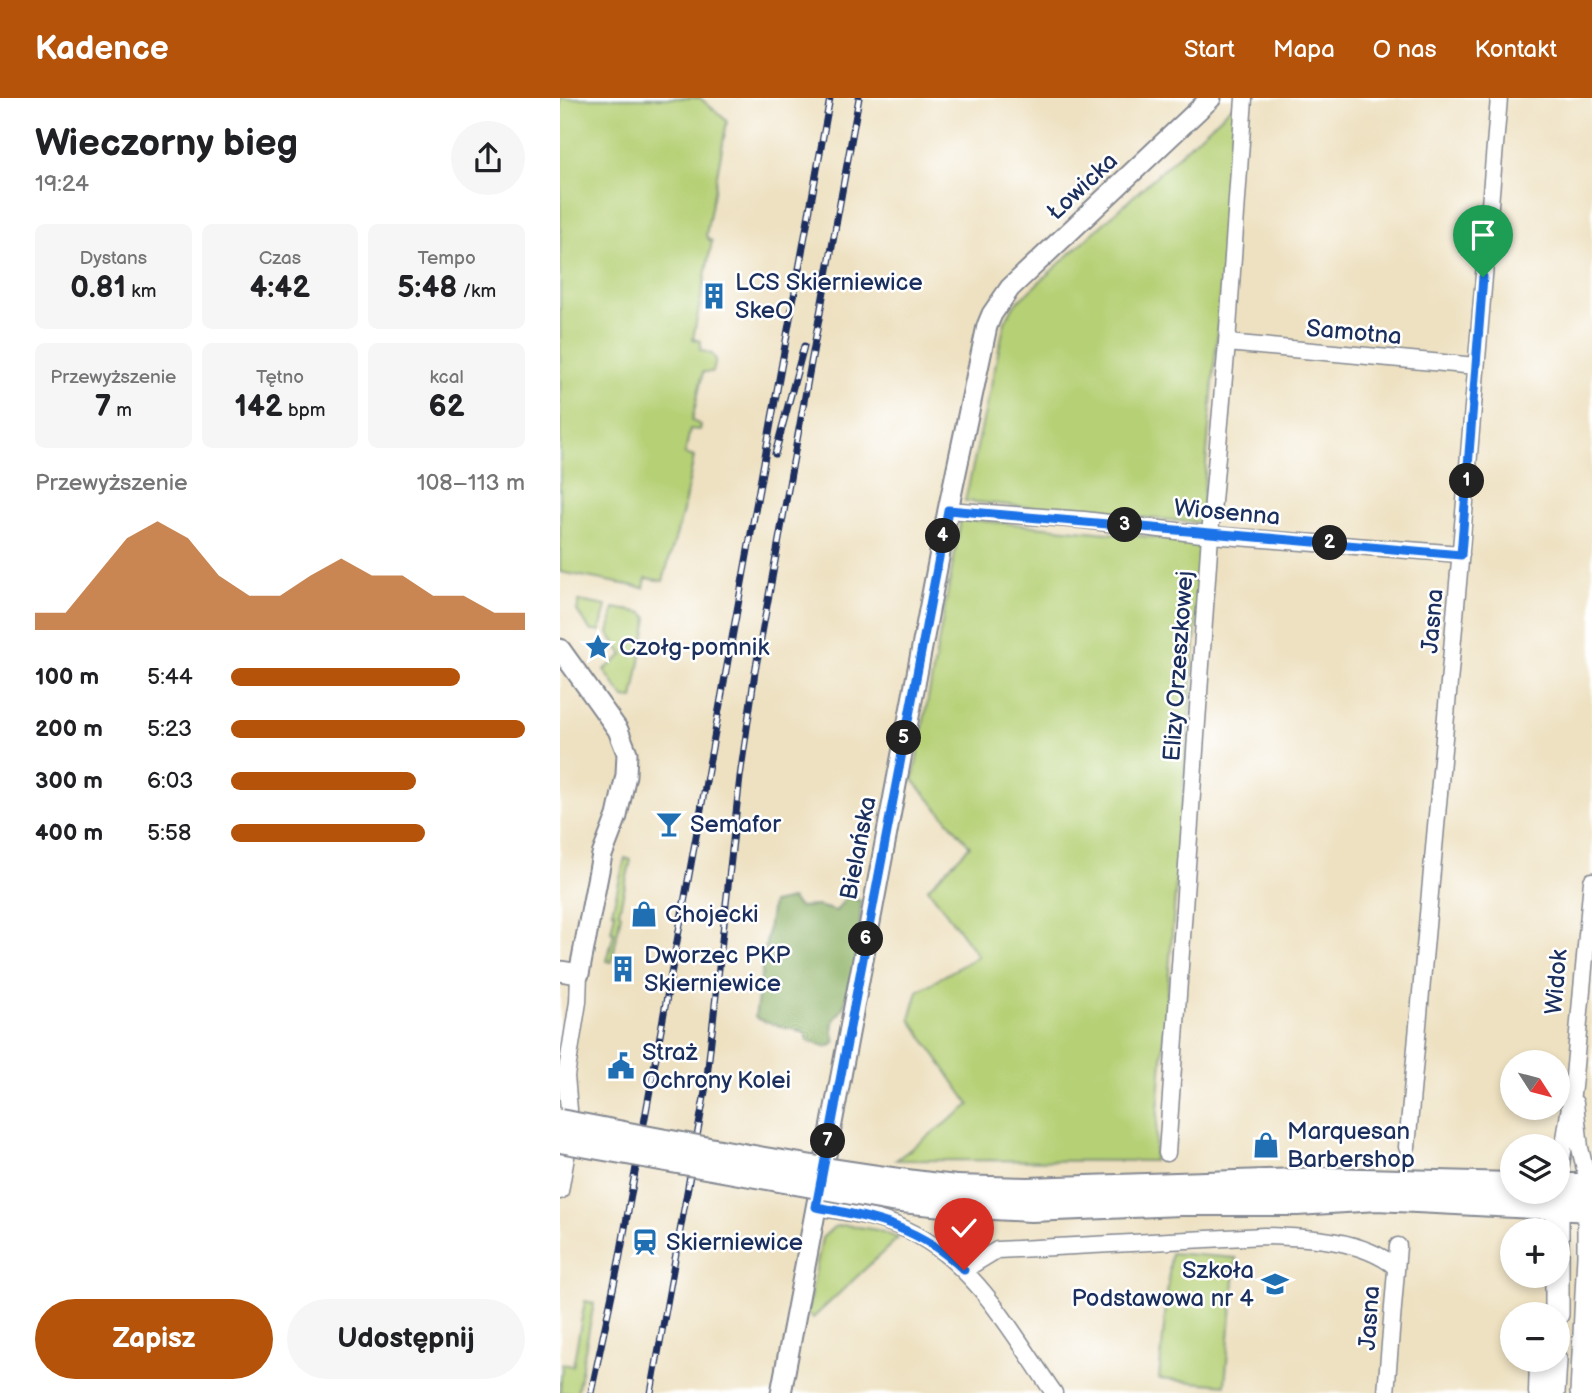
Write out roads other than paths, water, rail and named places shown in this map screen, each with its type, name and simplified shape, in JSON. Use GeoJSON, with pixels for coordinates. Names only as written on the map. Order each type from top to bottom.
{"type":"FeatureCollection","features":[{"type":"Feature","properties":{"kind":"main road"},"geometry":{"type":"LineString","coordinates":[[560,1122],[689,1147],[859,1175],[1031,1209],[1500,1194]]}},
{"type":"Feature","properties":{"kind":"main road"},"geometry":{"type":"LineString","coordinates":[[560,1140],[878,1197],[1314,1180],[1500,1185]]}},
{"type":"Feature","properties":{"kind":"main road"},"geometry":{"type":"LineString","coordinates":[[1570,1194],[1591,1198]]}},
{"type":"Feature","properties":{"kind":"main road","name":"Widok"},"geometry":{"type":"LineString","coordinates":[[1582,1393],[1588,1342],[1591,1198]]}},
{"type":"Feature","properties":{"kind":"main road","name":"Widok"},"geometry":{"type":"LineString","coordinates":[[1557,1302],[1558,1204]]}},
{"type":"Feature","properties":{"kind":"main road"},"geometry":{"type":"LineString","coordinates":[[1553,1393],[1554,1372]]}},
{"type":"Feature","properties":{"kind":"street","name":"Łowicka"},"geometry":{"type":"LineString","coordinates":[[992,314],[1010,288],[1211,98]]}},
{"type":"Feature","properties":{"kind":"street","name":"Elizy Orzeszkowej"},"geometry":{"type":"LineString","coordinates":[[1167,1153],[1244,98]]}},
{"type":"Feature","properties":{"kind":"street","name":"Jasna"},"geometry":{"type":"LineString","coordinates":[[1407,1147],[1499,98]]}},
{"type":"Feature","properties":{"kind":"street","name":"Bielańska"},"geometry":{"type":"LineString","coordinates":[[781,1393],[948,510],[980,356],[992,314]]}},
{"type":"Feature","properties":{"kind":"street","name":"Samotna"},"geometry":{"type":"LineString","coordinates":[[1227,343],[1476,366]]}},
{"type":"Feature","properties":{"kind":"street","name":"Wiosenna"},"geometry":{"type":"LineString","coordinates":[[948,510],[1461,555]]}},
{"type":"Feature","properties":{"kind":"street"},"geometry":{"type":"LineString","coordinates":[[560,649],[618,730],[626,749],[626,775],[617,816],[602,855],[569,972],[578,1002],[566,1076],[569,1110],[567,1151],[560,1191]]}},
{"type":"Feature","properties":{"kind":"street","name":"Widok"},"geometry":{"type":"LineString","coordinates":[[1566,1134],[1592,881]]}},
{"type":"Feature","properties":{"kind":"street","name":"Widok"},"geometry":{"type":"LineString","coordinates":[[1573,1087],[1580,1148],[1591,1198]]}},
{"type":"Feature","properties":{"kind":"street"},"geometry":{"type":"LineString","coordinates":[[816,1207],[886,1222],[903,1228],[939,1249],[964,1270],[999,1314],[1054,1393]]}},
{"type":"Feature","properties":{"kind":"street"},"geometry":{"type":"LineString","coordinates":[[964,1270],[996,1250],[1264,1236],[1306,1238],[1346,1245],[1385,1258],[1396,1267]]}},
{"type":"Feature","properties":{"kind":"street","name":"Jasna"},"geometry":{"type":"LineString","coordinates":[[1386,1393],[1398,1246]]}},
{"type":"Feature","properties":{"kind":"street"},"geometry":{"type":"LineString","coordinates":[[1537,1393],[1538,1372]]}},
{"type":"Feature","properties":{"kind":"railway"},"geometry":{"type":"LineString","coordinates":[[591,1393],[619,1261],[830,98]]}},
{"type":"Feature","properties":{"kind":"railway"},"geometry":{"type":"LineString","coordinates":[[651,1393],[706,1086],[740,777],[755,672],[859,98]]}},
{"type":"Feature","properties":{"kind":"railway"},"geometry":{"type":"LineString","coordinates":[[775,454],[804,346]]}},
{"type":"Feature","properties":{"kind":"place","name":"LCS Skierniewice SkeO"},"geometry":{"type":"Point","coordinates":[714,296]}},
{"type":"Feature","properties":{"kind":"place","name":"Czołg-pomnik"},"geometry":{"type":"Point","coordinates":[598,647]}},
{"type":"Feature","properties":{"kind":"place","name":"Semafor"},"geometry":{"type":"Point","coordinates":[669,824]}},
{"type":"Feature","properties":{"kind":"place","name":"Chojecki"},"geometry":{"type":"Point","coordinates":[644,914]}},
{"type":"Feature","properties":{"kind":"place","name":"Dworzec PKP Skierniewice"},"geometry":{"type":"Point","coordinates":[623,969]}},
{"type":"Feature","properties":{"kind":"place","name":"Straż Ochrony Kolei"},"geometry":{"type":"Point","coordinates":[621,1066]}},
{"type":"Feature","properties":{"kind":"place","name":"Marquesan Barbershop"},"geometry":{"type":"Point","coordinates":[1266,1145]}},
{"type":"Feature","properties":{"kind":"place","name":"Skierniewice"},"geometry":{"type":"Point","coordinates":[645,1242]}},
{"type":"Feature","properties":{"kind":"place","name":"Szkoła Podstawowa nr 4"},"geometry":{"type":"Point","coordinates":[1275,1284]}}]}
